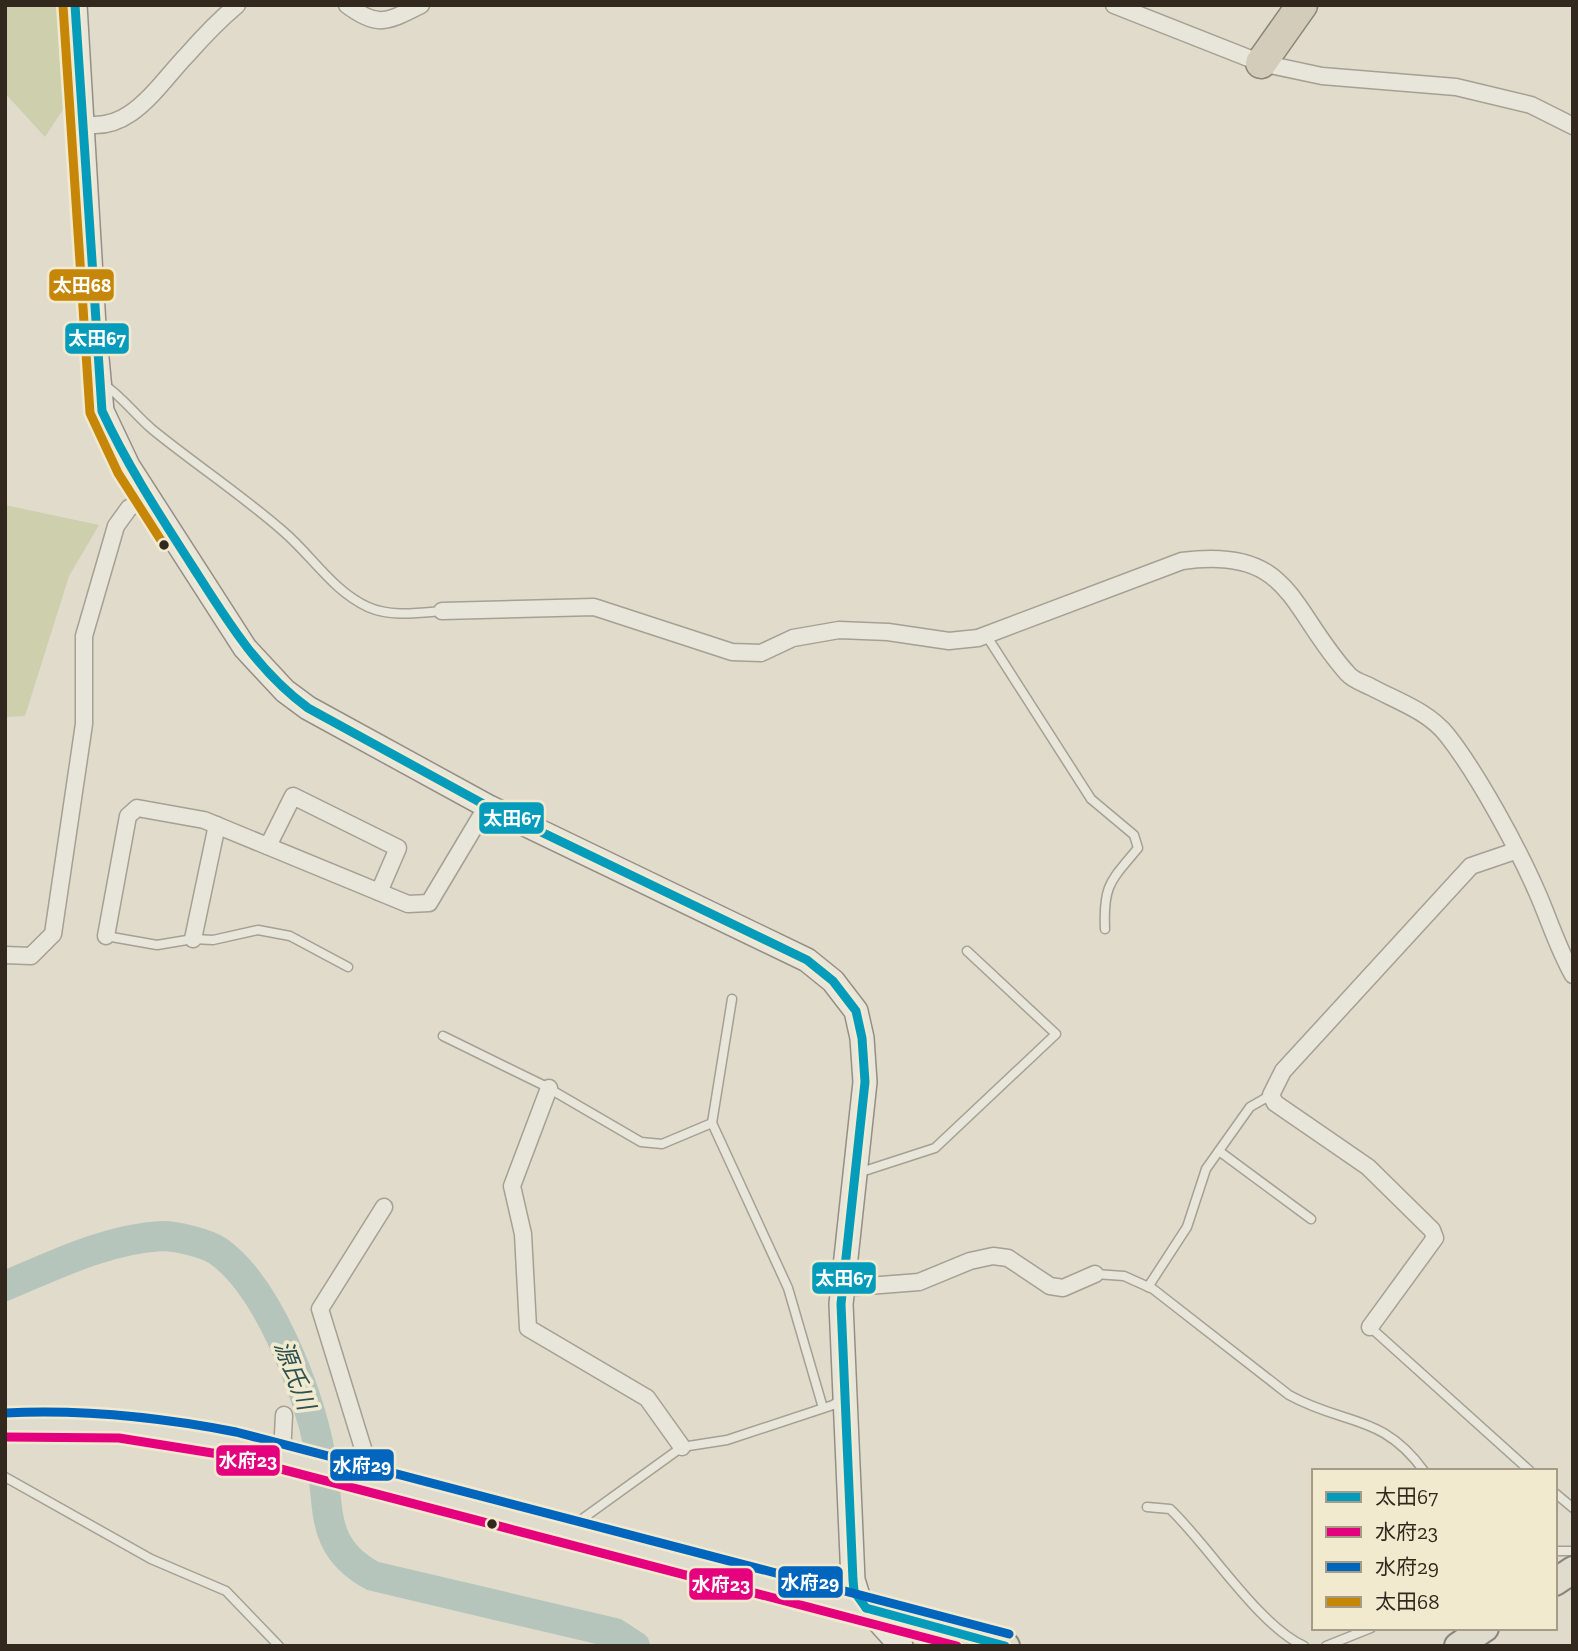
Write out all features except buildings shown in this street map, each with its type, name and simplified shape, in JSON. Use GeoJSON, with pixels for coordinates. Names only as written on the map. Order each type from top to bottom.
{"type":"FeatureCollection","features":[{"type":"Feature","properties":{"kind":"highway"},"geometry":{"type":"LineString","coordinates":[[1261,63],[1302,5]]}},
{"type":"Feature","properties":{"kind":"main road"},"geometry":{"type":"LineString","coordinates":[[5,1425],[72,1421],[111,1423],[291,1457],[1006,1646]]}},
{"type":"Feature","properties":{"kind":"main road"},"geometry":{"type":"LineString","coordinates":[[1557,1581],[1573,1570]]}},
{"type":"Feature","properties":{"kind":"main road"},"geometry":{"type":"LineString","coordinates":[[1458,1646],[1482,1630]]}},
{"type":"Feature","properties":{"kind":"street"},"geometry":{"type":"LineString","coordinates":[[75,5],[80,123],[102,411],[110,431],[148,498],[244,648],[285,691],[320,715],[487,806],[807,960],[833,982],[856,1012],[862,1038],[866,1082],[842,1288],[853,1580],[854,1591],[866,1608],[901,1646]]}},
{"type":"Feature","properties":{"kind":"street"},"geometry":{"type":"LineString","coordinates":[[80,123],[95,127],[125,118],[146,102],[186,55],[237,5]]}},
{"type":"Feature","properties":{"kind":"street"},"geometry":{"type":"LineString","coordinates":[[347,5],[363,17],[383,22],[421,5]]}},
{"type":"Feature","properties":{"kind":"street"},"geometry":{"type":"LineString","coordinates":[[1114,5],[1261,63],[1322,76],[1456,87],[1531,105],[1573,126]]}},
{"type":"Feature","properties":{"kind":"street"},"geometry":{"type":"LineString","coordinates":[[5,955],[31,956],[53,934],[84,724],[84,636],[116,526],[129,508],[148,498]]}},
{"type":"Feature","properties":{"kind":"street"},"geometry":{"type":"LineString","coordinates":[[442,611],[594,607],[732,653],[761,653],[793,638],[839,630],[888,632],[948,641],[986,635],[1182,561],[1210,557],[1243,562],[1267,571],[1287,588],[1349,676],[1427,716],[1446,734],[1474,776],[1536,889],[1573,975]]}},
{"type":"Feature","properties":{"kind":"street"},"geometry":{"type":"LineString","coordinates":[[268,846],[293,796],[398,848],[379,892]]}},
{"type":"Feature","properties":{"kind":"street"},"geometry":{"type":"LineString","coordinates":[[106,936],[128,816],[137,808],[217,825],[408,904],[429,903],[487,806]]}},
{"type":"Feature","properties":{"kind":"street"},"geometry":{"type":"LineString","coordinates":[[193,939],[217,825]]}},
{"type":"Feature","properties":{"kind":"street"},"geometry":{"type":"LineString","coordinates":[[1370,1327],[1435,1238],[1432,1230],[1368,1167],[1275,1103],[1271,1096],[1283,1071],[1471,866],[1515,851]]}},
{"type":"Feature","properties":{"kind":"street"},"geometry":{"type":"LineString","coordinates":[[549,1088],[512,1186],[523,1234],[528,1328],[647,1398],[682,1447]]}},
{"type":"Feature","properties":{"kind":"street"},"geometry":{"type":"LineString","coordinates":[[363,1477],[366,1458],[320,1309],[384,1207]]}},
{"type":"Feature","properties":{"kind":"street"},"geometry":{"type":"LineString","coordinates":[[842,1288],[919,1282],[970,1261],[993,1256],[1008,1258],[1050,1286],[1063,1288],[1095,1274]]}},
{"type":"Feature","properties":{"kind":"street"},"geometry":{"type":"LineString","coordinates":[[284,1415],[291,1457]]}},
{"type":"Feature","properties":{"kind":"lane"},"geometry":{"type":"LineString","coordinates":[[98,380],[121,396],[152,428],[222,480],[287,534],[341,590],[369,608],[398,614],[442,611]]}},
{"type":"Feature","properties":{"kind":"lane"},"geometry":{"type":"LineString","coordinates":[[986,635],[1091,799],[1134,835],[1138,848],[1109,884],[1103,900],[1105,929]]}},
{"type":"Feature","properties":{"kind":"lane"},"geometry":{"type":"LineString","coordinates":[[106,936],[157,945],[193,939],[213,940],[258,930],[290,936],[348,967]]}},
{"type":"Feature","properties":{"kind":"lane"},"geometry":{"type":"LineString","coordinates":[[855,1174],[935,1147],[1056,1034],[967,951]]}},
{"type":"Feature","properties":{"kind":"lane"},"geometry":{"type":"LineString","coordinates":[[732,999],[712,1123],[788,1288],[823,1408]]}},
{"type":"Feature","properties":{"kind":"lane"},"geometry":{"type":"LineString","coordinates":[[443,1036],[549,1088],[641,1142],[662,1144],[712,1123]]}},
{"type":"Feature","properties":{"kind":"lane"},"geometry":{"type":"LineString","coordinates":[[1147,1287],[1188,1227],[1206,1169],[1250,1107],[1271,1096]]}},
{"type":"Feature","properties":{"kind":"lane"},"geometry":{"type":"LineString","coordinates":[[1219,1151],[1311,1219]]}},
{"type":"Feature","properties":{"kind":"lane"},"geometry":{"type":"LineString","coordinates":[[1095,1274],[1124,1276],[1147,1287],[1289,1395],[1308,1405],[1384,1430],[1407,1447],[1423,1469]]}},
{"type":"Feature","properties":{"kind":"lane"},"geometry":{"type":"LineString","coordinates":[[1370,1327],[1528,1469]]}},
{"type":"Feature","properties":{"kind":"lane"},"geometry":{"type":"LineString","coordinates":[[567,1530],[682,1447],[727,1440],[823,1408],[845,1397]]}},
{"type":"Feature","properties":{"kind":"lane"},"geometry":{"type":"LineString","coordinates":[[5,1477],[151,1559],[226,1591],[279,1646]]}},
{"type":"Feature","properties":{"kind":"lane"},"geometry":{"type":"LineString","coordinates":[[1557,1495],[1573,1508]]}},
{"type":"Feature","properties":{"kind":"lane"},"geometry":{"type":"LineString","coordinates":[[1147,1507],[1170,1508],[1257,1606],[1288,1637],[1304,1646]]}},
{"type":"Feature","properties":{"kind":"lane"},"geometry":{"type":"LineString","coordinates":[[1326,1646],[1366,1630]]}},
{"type":"Feature","properties":{"kind":"green space"},"geometry":{"type":"Polygon","coordinates":[[[5,5],[59,5],[64,108],[45,137],[5,93],[5,5]]]}},
{"type":"Feature","properties":{"kind":"green space"},"geometry":{"type":"Polygon","coordinates":[[[5,505],[99,525],[69,576],[25,716],[5,717],[5,505]]]}},
{"type":"Feature","properties":{"kind":"waterway","name":"源氏川"},"geometry":{"type":"LineString","coordinates":[[5,1286],[82,1254],[142,1238],[175,1237],[213,1248],[237,1268],[254,1289],[284,1342],[314,1428],[330,1523],[343,1552],[355,1564],[373,1576],[615,1633],[635,1646]]}},
{"type":"Feature","properties":{"kind":"transit line","name":"太田67"},"geometry":{"type":"LineString","coordinates":[[75,5],[102,411],[155,508],[243,642],[273,677],[308,708],[487,806],[807,960],[833,981],[856,1011],[862,1038],[865,1082],[841,1304],[853,1580],[854,1591],[866,1608]]}},
{"type":"Feature","properties":{"kind":"transit line","name":"太田68"},"geometry":{"type":"LineString","coordinates":[[63,6],[90,413],[118,473],[164,545]]}},
{"type":"Feature","properties":{"kind":"transit line","name":"水府29"},"geometry":{"type":"LineString","coordinates":[[5,1413],[121,1415],[236,1432],[1009,1634]]}},
{"type":"Feature","properties":{"kind":"transit line","name":"水府23"},"geometry":{"type":"LineString","coordinates":[[6,1437],[119,1438],[231,1456],[957,1646]]}},
{"type":"Feature","properties":{"kind":"transit line","name":"太田67"},"geometry":{"type":"LineString","coordinates":[[866,1608],[1005,1646]]}}]}
